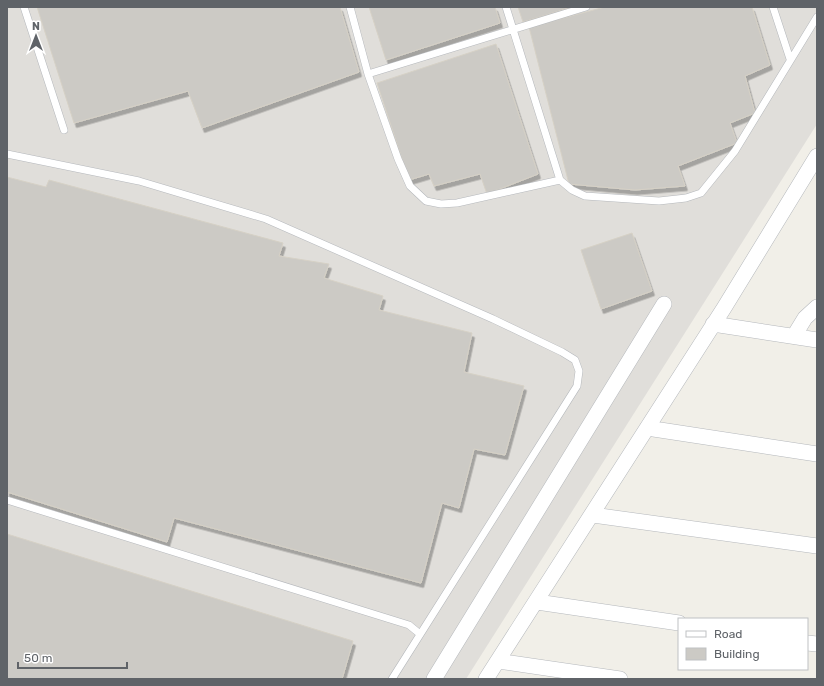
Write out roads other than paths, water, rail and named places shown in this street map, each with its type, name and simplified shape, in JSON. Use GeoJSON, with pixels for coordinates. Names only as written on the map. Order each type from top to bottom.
{"type":"FeatureCollection","features":[{"type":"Feature","properties":{"kind":"street"},"geometry":{"type":"LineString","coordinates":[[486,679],[593,515],[817,156]]}},
{"type":"Feature","properties":{"kind":"street"},"geometry":{"type":"LineString","coordinates":[[434,679],[664,304]]}},
{"type":"Feature","properties":{"kind":"street"},"geometry":{"type":"LineString","coordinates":[[794,336],[805,318],[817,307]]}},
{"type":"Feature","properties":{"kind":"street"},"geometry":{"type":"LineString","coordinates":[[713,324],[817,340]]}},
{"type":"Feature","properties":{"kind":"street"},"geometry":{"type":"LineString","coordinates":[[646,428],[817,454]]}},
{"type":"Feature","properties":{"kind":"street"},"geometry":{"type":"LineString","coordinates":[[593,515],[817,546]]}},
{"type":"Feature","properties":{"kind":"street"},"geometry":{"type":"LineString","coordinates":[[537,602],[678,623]]}},
{"type":"Feature","properties":{"kind":"street"},"geometry":{"type":"LineString","coordinates":[[498,661],[620,679]]}},
{"type":"Feature","properties":{"kind":"lane"},"geometry":{"type":"LineString","coordinates":[[24,7],[64,130]]}},
{"type":"Feature","properties":{"kind":"lane"},"geometry":{"type":"LineString","coordinates":[[350,7],[368,74],[398,159],[410,186],[426,201],[441,204],[457,203],[560,180]]}},
{"type":"Feature","properties":{"kind":"lane"},"geometry":{"type":"LineString","coordinates":[[506,7],[560,180],[572,190],[585,196],[659,201],[686,198],[701,193],[735,151],[817,17]]}},
{"type":"Feature","properties":{"kind":"lane"},"geometry":{"type":"LineString","coordinates":[[368,74],[586,7]]}},
{"type":"Feature","properties":{"kind":"lane"},"geometry":{"type":"LineString","coordinates":[[773,7],[790,59]]}},
{"type":"Feature","properties":{"kind":"lane"},"geometry":{"type":"LineString","coordinates":[[7,154],[139,181],[266,219],[493,319],[562,352],[575,360],[579,371],[577,386],[392,679]]}},
{"type":"Feature","properties":{"kind":"lane"},"geometry":{"type":"LineString","coordinates":[[7,500],[408,626],[420,634]]}}]}
